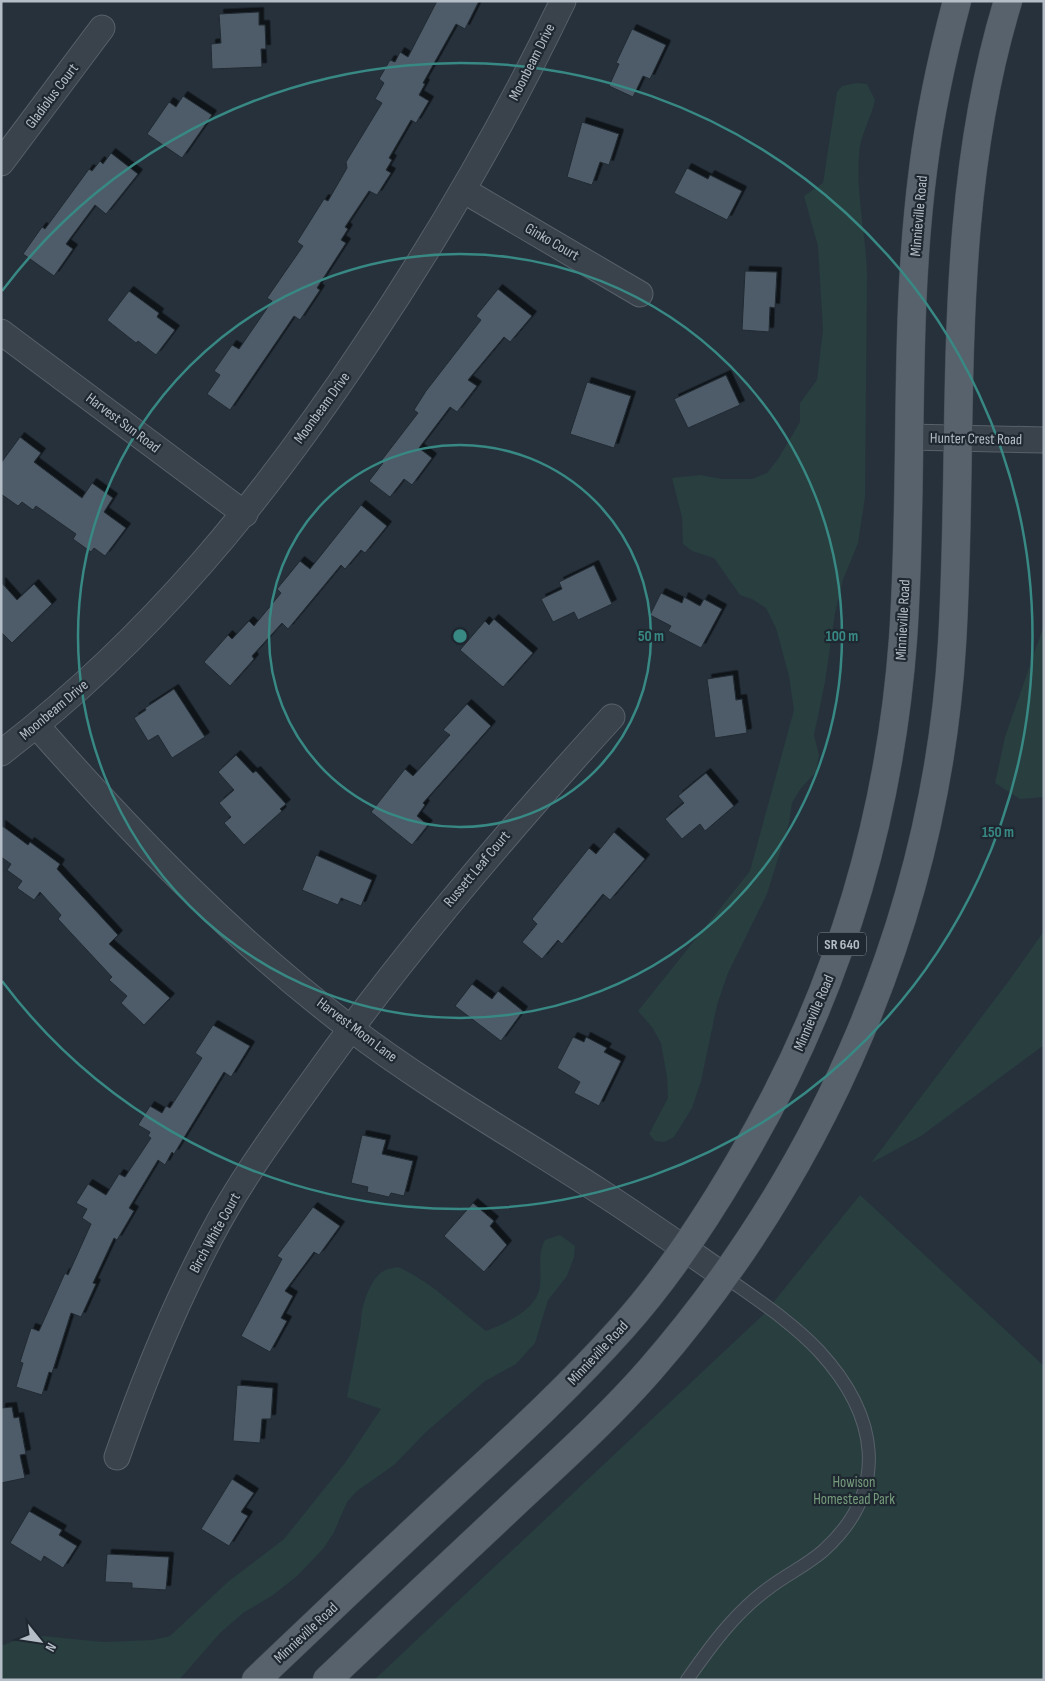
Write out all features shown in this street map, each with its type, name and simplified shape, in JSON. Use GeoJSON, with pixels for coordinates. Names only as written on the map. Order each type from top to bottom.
{"type":"FeatureCollection","features":[{"type":"Feature","properties":{"kind":"main road","name":"Minnieville Road"},"geometry":{"type":"LineString","coordinates":[[256,1680],[567,1387],[623,1327],[684,1249],[708,1214],[745,1152],[791,1066],[829,980],[866,867],[883,796],[898,697],[906,569],[915,255],[922,173],[937,85],[957,1]]}},
{"type":"Feature","properties":{"kind":"main road","name":"SR 640"},"geometry":{"type":"LineString","coordinates":[[327,1680],[610,1413],[671,1345],[724,1276],[772,1206],[820,1119],[859,1038],[905,908],[930,808],[946,714],[954,594],[962,303],[969,192],[984,99],[1008,1]]}},
{"type":"Feature","properties":{"kind":"street","name":"Moonbeam Drive"},"geometry":{"type":"LineString","coordinates":[[1,753],[37,726],[98,672],[163,608],[244,514],[336,389],[410,279],[463,190],[528,73],[564,1]]}},
{"type":"Feature","properties":{"kind":"street","name":"Gladiolus Court"},"geometry":{"type":"LineString","coordinates":[[1,163],[102,28]]}},
{"type":"Feature","properties":{"kind":"street","name":"Ginko Court"},"geometry":{"type":"LineString","coordinates":[[463,190],[640,294]]}},
{"type":"Feature","properties":{"kind":"street","name":"Harvest Sun Road"},"geometry":{"type":"LineString","coordinates":[[1,332],[244,514]]}},
{"type":"Feature","properties":{"kind":"street","name":"Hunter Crest Road"},"geometry":{"type":"LineString","coordinates":[[909,437],[1044,440]]}},
{"type":"Feature","properties":{"kind":"street","name":"Russett Leaf Court"},"geometry":{"type":"LineString","coordinates":[[350,1028],[451,900],[530,807],[612,717]]}},
{"type":"Feature","properties":{"kind":"street","name":"Harvest Moon Lane"},"geometry":{"type":"LineString","coordinates":[[37,726],[110,808],[187,887],[268,962],[350,1028],[452,1098],[599,1191],[724,1276]]}},
{"type":"Feature","properties":{"kind":"street","name":"Birch White Court"},"geometry":{"type":"LineString","coordinates":[[117,1458],[140,1392],[172,1313],[211,1235],[265,1147],[350,1028]]}},
{"type":"Feature","properties":{"kind":"lane"},"geometry":{"type":"LineString","coordinates":[[687,1680],[722,1631],[746,1606],[824,1550],[854,1514],[865,1492],[870,1470],[866,1438],[856,1407],[841,1378],[818,1350],[798,1332],[724,1276]]}},
{"type":"Feature","properties":{"kind":"green space"},"geometry":{"type":"Polygon","coordinates":[[[856,83],[867,84],[875,100],[861,141],[858,170],[867,275],[865,497],[858,543],[843,580],[835,613],[825,682],[814,735],[819,755],[816,772],[801,788],[792,803],[789,823],[767,894],[728,973],[717,1005],[701,1081],[692,1108],[674,1137],[664,1142],[655,1141],[649,1134],[668,1098],[667,1077],[661,1043],[652,1027],[638,1011],[750,871],[794,710],[789,676],[776,628],[766,608],[752,599],[740,595],[714,558],[692,551],[683,544],[682,517],[672,478],[700,475],[722,479],[752,479],[767,473],[778,459],[800,422],[800,403],[817,380],[823,330],[818,246],[804,196],[823,183],[837,92],[842,86],[856,83]]]}},
{"type":"Feature","properties":{"kind":"green space"},"geometry":{"type":"Polygon","coordinates":[[[1044,625],[1044,797],[1020,799],[995,783],[1005,737],[1044,625]]]}},
{"type":"Feature","properties":{"kind":"green space"},"geometry":{"type":"Polygon","coordinates":[[[1044,931],[1044,1045],[921,1136],[871,1163],[1008,982],[1044,931]]]}},
{"type":"Feature","properties":{"kind":"green space","name":"Howison Homestead Park"},"geometry":{"type":"Polygon","coordinates":[[[860,1195],[1044,1366],[1044,1680],[374,1680],[764,1314],[860,1195]]]}},
{"type":"Feature","properties":{"kind":"green space"},"geometry":{"type":"Polygon","coordinates":[[[560,1235],[575,1246],[574,1257],[567,1276],[548,1300],[535,1343],[516,1364],[485,1381],[426,1432],[394,1465],[357,1491],[347,1502],[334,1532],[323,1549],[297,1576],[273,1595],[243,1613],[220,1633],[179,1680],[1,1680],[1,1646],[19,1639],[43,1636],[103,1642],[153,1640],[170,1636],[229,1581],[284,1539],[345,1463],[381,1409],[347,1397],[364,1303],[374,1281],[382,1272],[398,1267],[410,1273],[433,1288],[486,1331],[511,1320],[527,1309],[533,1302],[540,1286],[540,1257],[545,1240],[560,1235]]]}},
{"type":"Feature","properties":{"kind":"building"},"geometry":{"type":"Polygon","coordinates":[[[437,1],[479,1],[465,29],[456,24],[423,83],[425,84],[419,95],[429,101],[416,123],[411,120],[389,158],[392,160],[386,170],[391,173],[377,195],[369,191],[345,227],[348,229],[341,240],[346,243],[317,288],[320,290],[300,320],[294,316],[230,410],[207,394],[220,375],[214,371],[232,345],[239,349],[272,301],[267,298],[303,246],[297,242],[324,199],[328,201],[347,168],[346,162],[382,103],[375,99],[384,83],[379,79],[390,60],[395,62],[400,52],[408,57],[437,1]]]}},
{"type":"Feature","properties":{"kind":"building"},"geometry":{"type":"Polygon","coordinates":[[[259,12],[259,25],[265,25],[266,49],[261,49],[262,67],[212,69],[211,44],[221,43],[219,14],[259,12]]]}},
{"type":"Feature","properties":{"kind":"building"},"geometry":{"type":"Polygon","coordinates":[[[632,29],[666,45],[650,79],[643,76],[633,97],[609,86],[619,64],[616,63],[632,29]]]}},
{"type":"Feature","properties":{"kind":"building"},"geometry":{"type":"Polygon","coordinates":[[[183,96],[212,115],[182,158],[147,134],[169,102],[176,107],[183,96]]]}},
{"type":"Feature","properties":{"kind":"building"},"geometry":{"type":"Polygon","coordinates":[[[582,122],[619,134],[609,165],[600,162],[592,185],[567,177],[582,122]]]}},
{"type":"Feature","properties":{"kind":"building"},"geometry":{"type":"Polygon","coordinates":[[[111,153],[138,174],[106,214],[95,205],[66,244],[73,249],[54,276],[23,254],[42,227],[45,229],[89,169],[92,171],[100,161],[103,164],[111,153]]]}},
{"type":"Feature","properties":{"kind":"building"},"geometry":{"type":"Polygon","coordinates":[[[687,168],[708,179],[710,175],[742,191],[727,220],[674,193],[687,168]]]}},
{"type":"Feature","properties":{"kind":"building"},"geometry":{"type":"Polygon","coordinates":[[[745,271],[777,272],[775,308],[770,307],[769,332],[742,330],[745,271]]]}},
{"type":"Feature","properties":{"kind":"building"},"geometry":{"type":"Polygon","coordinates":[[[498,289],[532,316],[510,342],[504,337],[468,380],[477,386],[457,412],[450,407],[419,448],[432,458],[412,485],[404,479],[390,497],[369,481],[383,463],[381,461],[418,413],[414,410],[426,391],[481,320],[476,316],[498,289]]]}},
{"type":"Feature","properties":{"kind":"building"},"geometry":{"type":"Polygon","coordinates":[[[129,291],[159,313],[157,317],[175,330],[156,355],[138,341],[136,343],[107,320],[129,291]]]}},
{"type":"Feature","properties":{"kind":"building"},"geometry":{"type":"Polygon","coordinates":[[[726,375],[740,405],[688,428],[674,399],[726,375]]]}},
{"type":"Feature","properties":{"kind":"building"},"geometry":{"type":"Polygon","coordinates":[[[587,382],[631,396],[614,448],[570,434],[587,382]]]}},
{"type":"Feature","properties":{"kind":"building"},"geometry":{"type":"Polygon","coordinates":[[[20,437],[41,453],[34,462],[82,498],[92,483],[113,498],[104,512],[126,528],[105,556],[94,548],[91,552],[73,539],[76,534],[36,506],[33,510],[22,502],[18,506],[1,494],[1,463],[20,437]]]}},
{"type":"Feature","properties":{"kind":"building"},"geometry":{"type":"Polygon","coordinates":[[[361,505],[387,526],[365,553],[361,550],[345,569],[341,565],[288,629],[282,623],[252,656],[254,659],[230,686],[204,662],[228,635],[232,639],[249,621],[254,626],[281,593],[277,589],[300,561],[310,569],[361,505]]]}},
{"type":"Feature","properties":{"kind":"building"},"geometry":{"type":"Polygon","coordinates":[[[594,565],[612,604],[578,620],[574,612],[553,622],[541,599],[562,589],[559,582],[594,565]]]}},
{"type":"Feature","properties":{"kind":"building"},"geometry":{"type":"Polygon","coordinates":[[[1,582],[17,600],[34,584],[52,604],[12,643],[1,632],[1,582]]]}},
{"type":"Feature","properties":{"kind":"building"},"geometry":{"type":"Polygon","coordinates":[[[661,593],[682,603],[684,597],[700,606],[704,599],[722,609],[701,648],[668,631],[671,626],[650,615],[661,593]]]}},
{"type":"Feature","properties":{"kind":"building"},"geometry":{"type":"Polygon","coordinates":[[[494,619],[533,653],[503,687],[460,650],[485,621],[489,625],[494,619]]]}},
{"type":"Feature","properties":{"kind":"building"},"geometry":{"type":"Polygon","coordinates":[[[733,675],[736,700],[742,699],[747,733],[715,738],[707,679],[733,675]]]}},
{"type":"Feature","properties":{"kind":"building"},"geometry":{"type":"Polygon","coordinates":[[[174,689],[205,737],[172,758],[158,735],[148,741],[134,718],[146,710],[145,708],[174,689]]]}},
{"type":"Feature","properties":{"kind":"building"},"geometry":{"type":"Polygon","coordinates":[[[467,704],[491,726],[423,803],[425,805],[417,816],[428,825],[412,845],[371,812],[405,769],[413,776],[450,735],[443,730],[467,704]]]}},
{"type":"Feature","properties":{"kind":"building"},"geometry":{"type":"Polygon","coordinates":[[[236,755],[253,773],[256,771],[286,804],[280,809],[282,811],[244,845],[224,823],[231,817],[219,803],[234,790],[218,772],[236,755]]]}},
{"type":"Feature","properties":{"kind":"building"},"geometry":{"type":"Polygon","coordinates":[[[706,773],[734,806],[705,831],[700,824],[682,839],[665,819],[684,803],[678,796],[706,773]]]}},
{"type":"Feature","properties":{"kind":"building"},"geometry":{"type":"Polygon","coordinates":[[[1,825],[28,845],[30,842],[60,864],[57,869],[118,935],[109,944],[170,998],[144,1025],[121,1003],[127,996],[109,980],[112,977],[58,919],[61,915],[40,892],[34,900],[17,888],[22,881],[7,870],[11,864],[1,857],[1,825]]]}},
{"type":"Feature","properties":{"kind":"building"},"geometry":{"type":"Polygon","coordinates":[[[614,832],[645,859],[610,900],[603,894],[562,944],[558,940],[542,959],[522,942],[537,924],[532,919],[589,848],[596,854],[614,832]]]}},
{"type":"Feature","properties":{"kind":"building"},"geometry":{"type":"Polygon","coordinates":[[[316,855],[372,880],[361,906],[341,898],[338,905],[302,890],[316,855]]]}},
{"type":"Feature","properties":{"kind":"building"},"geometry":{"type":"Polygon","coordinates":[[[472,984],[492,999],[498,991],[523,1011],[501,1041],[455,1006],[472,984]]]}},
{"type":"Feature","properties":{"kind":"building"},"geometry":{"type":"Polygon","coordinates":[[[213,1025],[250,1046],[231,1077],[224,1072],[174,1154],[172,1152],[165,1165],[158,1160],[129,1208],[134,1211],[117,1240],[114,1238],[93,1283],[96,1284],[81,1317],[71,1313],[52,1373],[49,1372],[42,1395],[16,1387],[23,1363],[20,1362],[31,1328],[39,1331],[65,1273],[68,1275],[91,1224],[82,1218],[87,1209],[76,1203],[88,1184],[106,1195],[119,1174],[125,1177],[151,1138],[148,1136],[150,1132],[138,1125],[150,1106],[162,1113],[166,1106],[170,1108],[202,1058],[195,1053],[213,1025]]]}},
{"type":"Feature","properties":{"kind":"building"},"geometry":{"type":"Polygon","coordinates":[[[573,1037],[584,1042],[586,1037],[607,1048],[604,1052],[621,1061],[599,1106],[574,1093],[580,1082],[557,1068],[573,1037]]]}},
{"type":"Feature","properties":{"kind":"building"},"geometry":{"type":"Polygon","coordinates":[[[362,1135],[386,1140],[382,1154],[413,1161],[404,1196],[391,1193],[389,1197],[367,1192],[368,1187],[351,1183],[362,1135]]]}},
{"type":"Feature","properties":{"kind":"building"},"geometry":{"type":"Polygon","coordinates":[[[473,1203],[494,1221],[490,1226],[507,1245],[484,1272],[444,1236],[473,1203]]]}},
{"type":"Feature","properties":{"kind":"building"},"geometry":{"type":"Polygon","coordinates":[[[313,1207],[340,1226],[319,1255],[314,1252],[285,1291],[293,1296],[281,1318],[287,1321],[270,1352],[241,1336],[282,1259],[277,1256],[313,1207]]]}},
{"type":"Feature","properties":{"kind":"building"},"geometry":{"type":"Polygon","coordinates":[[[237,1385],[273,1388],[271,1419],[262,1419],[260,1443],[233,1441],[237,1385]]]}},
{"type":"Feature","properties":{"kind":"building"},"geometry":{"type":"Polygon","coordinates":[[[12,1407],[14,1418],[19,1417],[26,1454],[20,1455],[25,1478],[1,1483],[1,1408],[12,1407]]]}},
{"type":"Feature","properties":{"kind":"building"},"geometry":{"type":"Polygon","coordinates":[[[232,1479],[254,1493],[241,1512],[248,1516],[229,1546],[201,1529],[232,1479]]]}},
{"type":"Feature","properties":{"kind":"building"},"geometry":{"type":"Polygon","coordinates":[[[29,1511],[62,1530],[59,1535],[77,1546],[63,1568],[44,1556],[41,1562],[10,1543],[29,1511]]]}},
{"type":"Feature","properties":{"kind":"building"},"geometry":{"type":"Polygon","coordinates":[[[107,1554],[169,1557],[166,1590],[132,1588],[132,1583],[105,1582],[107,1554]]]}}]}
